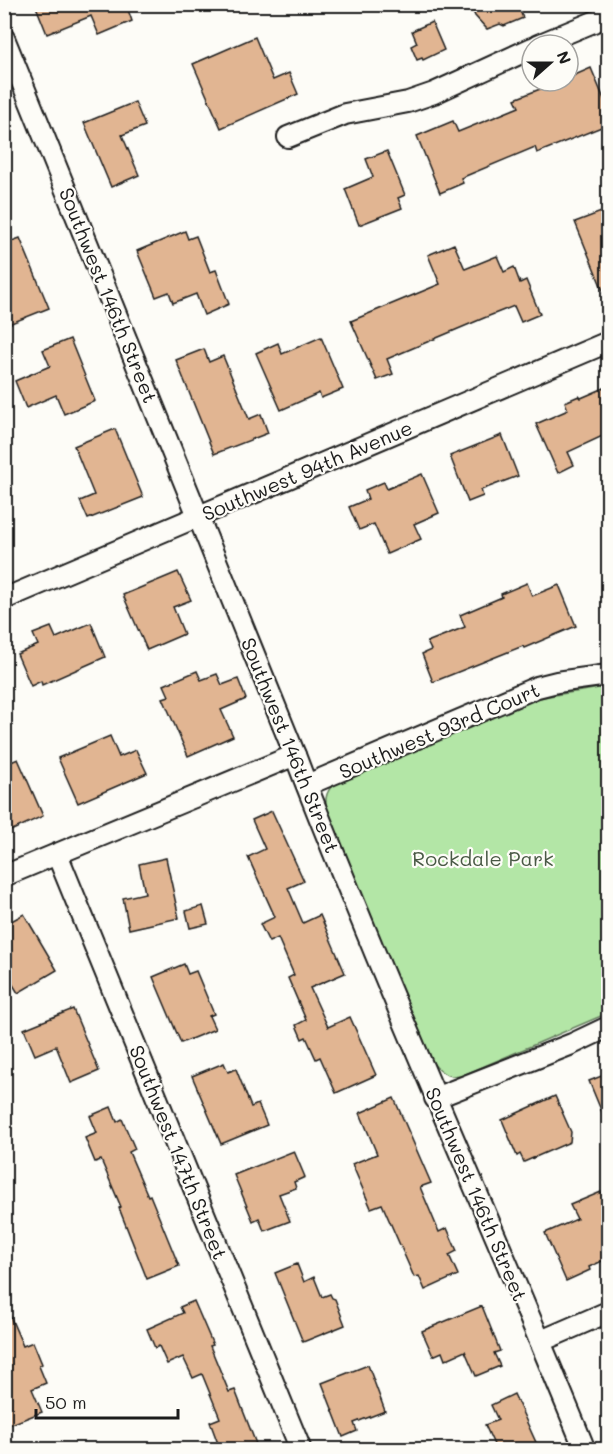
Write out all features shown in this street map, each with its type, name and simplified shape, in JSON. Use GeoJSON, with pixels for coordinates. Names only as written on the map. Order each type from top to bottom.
{"type":"FeatureCollection","features":[{"type":"Feature","properties":{"kind":"street"},"geometry":{"type":"LineString","coordinates":[[567,33],[609,16]]}},
{"type":"Feature","properties":{"kind":"street","name":"Southwest 146th Street"},"geometry":{"type":"LineString","coordinates":[[4,38],[435,1098],[541,1341],[585,1449]]}},
{"type":"Feature","properties":{"kind":"street"},"geometry":{"type":"LineString","coordinates":[[288,137],[345,114],[408,102],[434,93],[520,54]]}},
{"type":"Feature","properties":{"kind":"street","name":"Southwest 94th Avenue"},"geometry":{"type":"LineString","coordinates":[[4,599],[609,342]]}},
{"type":"Feature","properties":{"kind":"street","name":"Southwest 93rd Court"},"geometry":{"type":"LineString","coordinates":[[307,785],[537,687],[609,675]]}},
{"type":"Feature","properties":{"kind":"street"},"geometry":{"type":"LineString","coordinates":[[4,876],[295,755]]}},
{"type":"Feature","properties":{"kind":"street","name":"Southwest 147th Street"},"geometry":{"type":"LineString","coordinates":[[57,854],[301,1449]]}},
{"type":"Feature","properties":{"kind":"street"},"geometry":{"type":"LineString","coordinates":[[435,1098],[609,1027]]}},
{"type":"Feature","properties":{"kind":"street"},"geometry":{"type":"LineString","coordinates":[[541,1341],[609,1312]]}},
{"type":"Feature","properties":{"kind":"green space","name":"Rockdale Park"},"geometry":{"type":"Polygon","coordinates":[[[608,686],[608,1013],[461,1076],[445,1074],[436,1067],[427,1053],[328,814],[327,794],[334,784],[529,701],[608,686]]]}},
{"type":"Feature","properties":{"kind":"building"},"geometry":{"type":"Polygon","coordinates":[[[35,4],[126,4],[132,21],[99,35],[91,16],[47,34],[35,4]]]}},
{"type":"Feature","properties":{"kind":"building"},"geometry":{"type":"Polygon","coordinates":[[[470,4],[517,4],[523,18],[504,26],[500,24],[487,29],[475,16],[470,4]]]}},
{"type":"Feature","properties":{"kind":"building"},"geometry":{"type":"Polygon","coordinates":[[[432,22],[444,50],[423,60],[422,58],[417,60],[411,46],[417,43],[412,31],[432,22]]]}},
{"type":"Feature","properties":{"kind":"building"},"geometry":{"type":"Polygon","coordinates":[[[255,37],[273,80],[289,73],[298,94],[221,128],[193,64],[255,37]]]}},
{"type":"Feature","properties":{"kind":"building"},"geometry":{"type":"Polygon","coordinates":[[[591,68],[609,111],[609,124],[537,153],[535,147],[461,178],[463,183],[440,193],[417,136],[453,121],[458,132],[519,107],[515,99],[530,93],[580,93],[580,73],[591,68]]]}},
{"type":"Feature","properties":{"kind":"building"},"geometry":{"type":"Polygon","coordinates":[[[135,102],[145,126],[122,135],[139,175],[111,187],[84,123],[135,102]]]}},
{"type":"Feature","properties":{"kind":"building"},"geometry":{"type":"Polygon","coordinates":[[[387,151],[405,195],[398,198],[402,208],[359,225],[345,189],[373,177],[366,159],[387,151]]]}},
{"type":"Feature","properties":{"kind":"building"},"geometry":{"type":"Polygon","coordinates":[[[609,209],[609,303],[608,303],[575,222],[609,209]]]}},
{"type":"Feature","properties":{"kind":"building"},"geometry":{"type":"Polygon","coordinates":[[[185,231],[188,239],[196,236],[210,272],[216,270],[229,304],[204,315],[196,294],[173,303],[169,292],[156,297],[137,251],[185,231]]]}},
{"type":"Feature","properties":{"kind":"building"},"geometry":{"type":"Polygon","coordinates":[[[20,238],[49,308],[4,326],[4,244],[20,238]]]}},
{"type":"Feature","properties":{"kind":"building"},"geometry":{"type":"Polygon","coordinates":[[[454,244],[465,269],[497,256],[504,272],[514,267],[520,283],[526,280],[540,314],[521,322],[514,306],[484,318],[387,359],[393,374],[377,380],[351,321],[440,284],[428,255],[454,244]]]}},
{"type":"Feature","properties":{"kind":"building"},"geometry":{"type":"Polygon","coordinates":[[[321,337],[343,389],[321,398],[319,393],[281,410],[256,353],[278,343],[282,354],[321,337]]]}},
{"type":"Feature","properties":{"kind":"building"},"geometry":{"type":"Polygon","coordinates":[[[70,339],[95,401],[64,414],[56,395],[26,408],[15,381],[50,366],[43,350],[70,339]]]}},
{"type":"Feature","properties":{"kind":"building"},"geometry":{"type":"Polygon","coordinates":[[[204,349],[209,362],[223,356],[249,419],[261,414],[268,433],[214,454],[176,360],[204,349]]]}},
{"type":"Feature","properties":{"kind":"building"},"geometry":{"type":"Polygon","coordinates":[[[609,386],[609,433],[568,452],[574,465],[558,473],[536,424],[568,410],[565,402],[609,386]]]}},
{"type":"Feature","properties":{"kind":"building"},"geometry":{"type":"Polygon","coordinates":[[[115,429],[143,497],[88,519],[80,501],[94,495],[74,446],[115,429]]]}},
{"type":"Feature","properties":{"kind":"building"},"geometry":{"type":"Polygon","coordinates":[[[502,435],[518,476],[481,490],[483,496],[468,502],[450,456],[502,435]]]}},
{"type":"Feature","properties":{"kind":"building"},"geometry":{"type":"Polygon","coordinates":[[[422,474],[439,513],[414,524],[421,539],[387,554],[374,524],[359,530],[349,507],[368,499],[365,490],[384,482],[387,489],[422,474]]]}},
{"type":"Feature","properties":{"kind":"building"},"geometry":{"type":"Polygon","coordinates":[[[178,572],[191,600],[173,607],[184,634],[147,650],[123,595],[178,572]]]}},
{"type":"Feature","properties":{"kind":"building"},"geometry":{"type":"Polygon","coordinates":[[[527,583],[532,596],[559,585],[576,626],[433,682],[422,654],[431,650],[427,642],[465,627],[460,615],[502,597],[501,594],[527,583]]]}},
{"type":"Feature","properties":{"kind":"building"},"geometry":{"type":"Polygon","coordinates":[[[91,623],[105,657],[42,685],[41,681],[31,686],[17,654],[38,645],[33,634],[51,627],[56,638],[91,623]]]}},
{"type":"Feature","properties":{"kind":"building"},"geometry":{"type":"Polygon","coordinates":[[[197,671],[201,680],[217,674],[222,685],[238,679],[246,699],[221,710],[233,736],[188,756],[163,698],[169,696],[164,685],[197,671]]]}},
{"type":"Feature","properties":{"kind":"building"},"geometry":{"type":"Polygon","coordinates":[[[110,736],[119,757],[136,750],[147,773],[78,803],[58,758],[110,736]]]}},
{"type":"Feature","properties":{"kind":"building"},"geometry":{"type":"Polygon","coordinates":[[[18,759],[43,816],[4,834],[4,765],[18,759]]]}},
{"type":"Feature","properties":{"kind":"building"},"geometry":{"type":"Polygon","coordinates":[[[272,811],[304,881],[288,888],[303,923],[320,915],[345,973],[310,988],[328,1027],[350,1017],[376,1075],[336,1093],[320,1057],[316,1059],[306,1037],[302,1039],[296,1025],[306,1020],[288,978],[294,975],[278,938],[269,942],[260,924],[275,917],[248,857],[265,849],[252,820],[272,811]]]}},
{"type":"Feature","properties":{"kind":"building"},"geometry":{"type":"Polygon","coordinates":[[[166,858],[179,918],[129,929],[123,898],[145,893],[139,864],[166,858]]]}},
{"type":"Feature","properties":{"kind":"building"},"geometry":{"type":"Polygon","coordinates":[[[203,906],[208,924],[190,928],[186,911],[203,906]]]}},
{"type":"Feature","properties":{"kind":"building"},"geometry":{"type":"Polygon","coordinates":[[[24,914],[57,970],[18,993],[4,970],[4,925],[24,914]]]}},
{"type":"Feature","properties":{"kind":"building"},"geometry":{"type":"Polygon","coordinates":[[[184,964],[188,974],[196,971],[214,1014],[209,1016],[215,1029],[181,1043],[153,977],[184,964]]]}},
{"type":"Feature","properties":{"kind":"building"},"geometry":{"type":"Polygon","coordinates":[[[73,1009],[99,1071],[71,1083],[56,1046],[35,1055],[24,1029],[73,1009]]]}},
{"type":"Feature","properties":{"kind":"building"},"geometry":{"type":"Polygon","coordinates":[[[224,1063],[228,1072],[236,1069],[251,1107],[258,1104],[267,1125],[221,1144],[192,1076],[224,1063]]]}},
{"type":"Feature","properties":{"kind":"building"},"geometry":{"type":"Polygon","coordinates":[[[609,1073],[609,1127],[608,1127],[589,1081],[609,1073]]]}},
{"type":"Feature","properties":{"kind":"building"},"geometry":{"type":"Polygon","coordinates":[[[555,1096],[571,1132],[570,1142],[524,1162],[520,1154],[517,1156],[502,1120],[555,1096]]]}},
{"type":"Feature","properties":{"kind":"building"},"geometry":{"type":"Polygon","coordinates":[[[394,1098],[431,1183],[420,1187],[439,1232],[447,1228],[457,1251],[449,1255],[458,1275],[425,1290],[419,1276],[414,1277],[382,1204],[371,1208],[352,1164],[377,1154],[360,1113],[394,1098]]]}},
{"type":"Feature","properties":{"kind":"building"},"geometry":{"type":"Polygon","coordinates":[[[111,1107],[117,1122],[122,1119],[135,1149],[129,1152],[148,1196],[150,1195],[179,1266],[147,1279],[101,1160],[95,1162],[85,1138],[97,1133],[90,1116],[111,1107]]]}},
{"type":"Feature","properties":{"kind":"building"},"geometry":{"type":"Polygon","coordinates":[[[294,1151],[305,1177],[294,1182],[296,1188],[279,1194],[290,1221],[264,1231],[259,1218],[253,1221],[234,1175],[294,1151]]]}},
{"type":"Feature","properties":{"kind":"building"},"geometry":{"type":"Polygon","coordinates":[[[601,1192],[609,1209],[609,1258],[566,1281],[545,1233],[577,1219],[570,1205],[601,1192]]]}},
{"type":"Feature","properties":{"kind":"building"},"geometry":{"type":"Polygon","coordinates":[[[297,1264],[304,1282],[314,1277],[322,1297],[330,1294],[335,1299],[345,1325],[303,1342],[275,1273],[297,1264]]]}},
{"type":"Feature","properties":{"kind":"building"},"geometry":{"type":"Polygon","coordinates":[[[194,1301],[213,1345],[210,1346],[229,1392],[235,1390],[258,1449],[220,1449],[210,1422],[220,1418],[202,1374],[193,1378],[183,1357],[167,1364],[159,1346],[155,1348],[147,1329],[183,1313],[180,1307],[194,1301]]]}},
{"type":"Feature","properties":{"kind":"building"},"geometry":{"type":"Polygon","coordinates":[[[4,1302],[23,1346],[33,1342],[42,1364],[39,1366],[46,1383],[32,1389],[42,1412],[4,1427],[4,1302]]]}},
{"type":"Feature","properties":{"kind":"building"},"geometry":{"type":"Polygon","coordinates":[[[482,1306],[500,1351],[494,1353],[500,1366],[476,1376],[465,1351],[445,1360],[442,1352],[433,1356],[422,1331],[482,1306]]]}},
{"type":"Feature","properties":{"kind":"building"},"geometry":{"type":"Polygon","coordinates":[[[368,1365],[385,1411],[354,1423],[357,1431],[343,1437],[322,1383],[368,1365]]]}},
{"type":"Feature","properties":{"kind":"building"},"geometry":{"type":"Polygon","coordinates":[[[514,1394],[539,1449],[496,1449],[485,1425],[498,1420],[491,1405],[514,1394]]]}}]}
